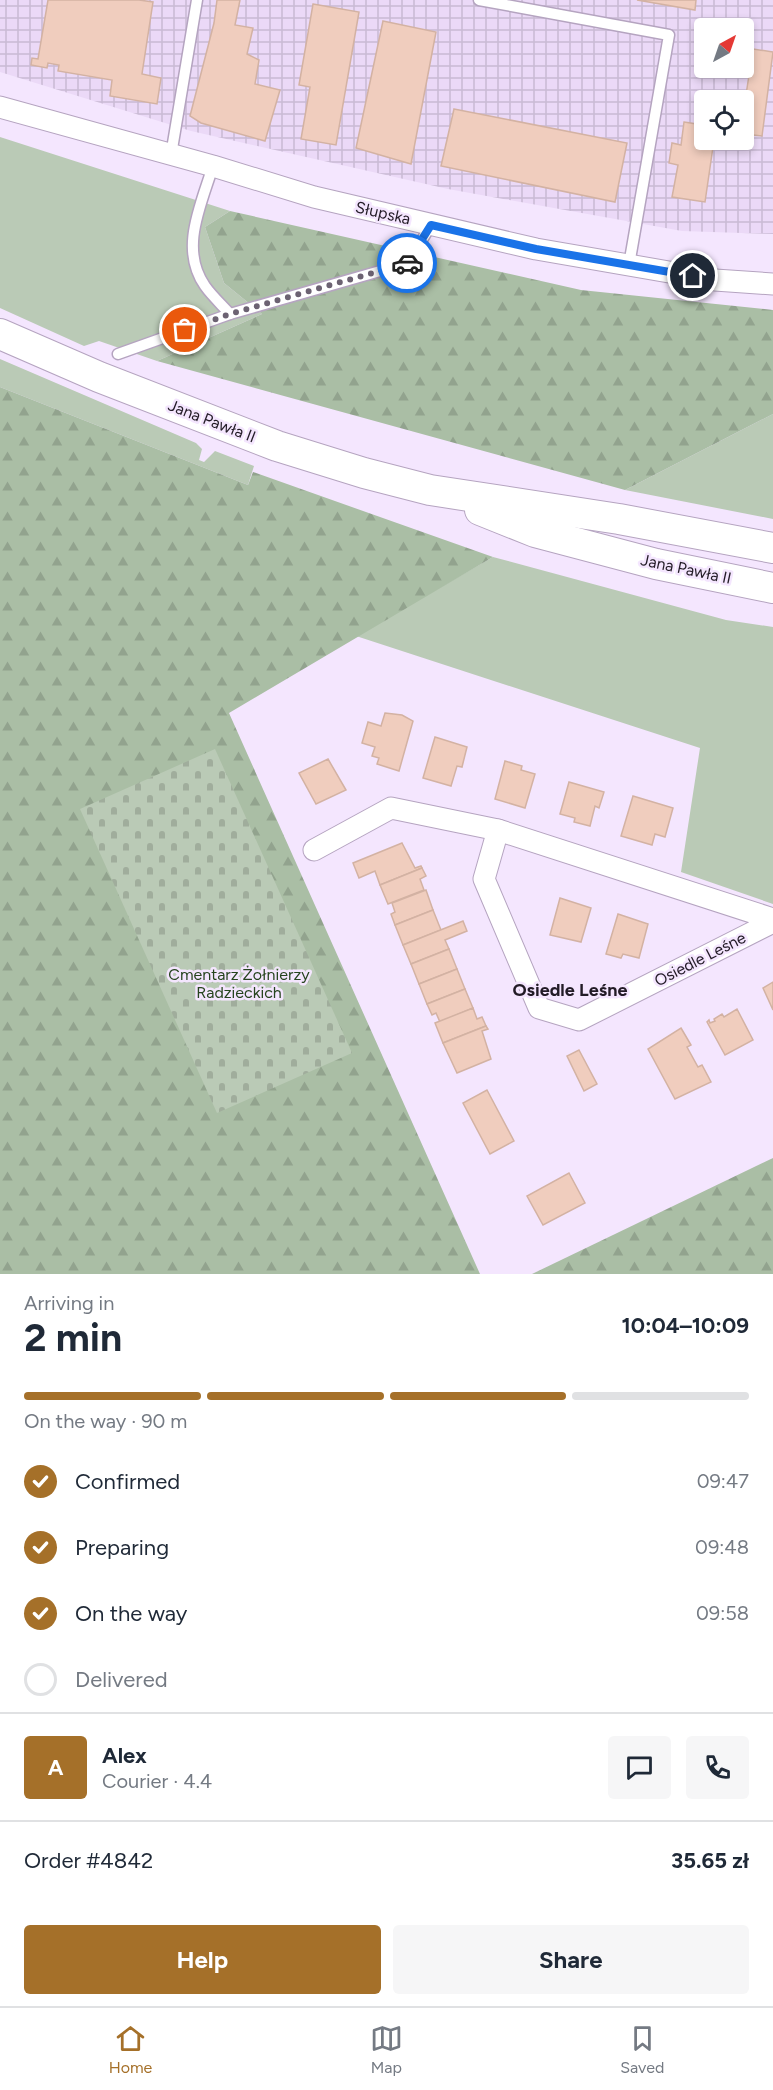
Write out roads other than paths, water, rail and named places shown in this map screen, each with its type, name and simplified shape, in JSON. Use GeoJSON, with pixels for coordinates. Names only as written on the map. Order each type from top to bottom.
{"type":"FeatureCollection","features":[{"type":"Feature","properties":{"kind":"main road","name":"Jana Pawła II"},"geometry":{"type":"LineString","coordinates":[[0,334],[99,377],[277,446],[364,473],[430,490],[619,519],[773,548]]}},
{"type":"Feature","properties":{"kind":"main road","name":"Jana Pawła II"},"geometry":{"type":"LineString","coordinates":[[430,490],[535,532],[656,564],[773,588]]}},
{"type":"Feature","properties":{"kind":"street","name":"Słupska"},"geometry":{"type":"LineString","coordinates":[[0,107],[213,166],[314,197],[431,225],[536,249],[715,280],[773,284]]}},
{"type":"Feature","properties":{"kind":"street","name":"Osiedle Leśne"},"geometry":{"type":"LineString","coordinates":[[314,849],[391,808],[498,830],[773,920]]}},
{"type":"Feature","properties":{"kind":"street","name":"Osiedle Leśne"},"geometry":{"type":"LineString","coordinates":[[498,830],[484,879],[539,1008],[579,1020],[773,920]]}},
{"type":"Feature","properties":{"kind":"lane"},"geometry":{"type":"LineString","coordinates":[[171,155],[197,0]]}},
{"type":"Feature","properties":{"kind":"lane"},"geometry":{"type":"LineString","coordinates":[[479,0],[669,35],[629,265]]}},
{"type":"Feature","properties":{"kind":"lane"},"geometry":{"type":"LineString","coordinates":[[213,166],[194,226],[192,255],[204,285],[230,314]]}},
{"type":"Feature","properties":{"kind":"lane"},"geometry":{"type":"LineString","coordinates":[[118,354],[230,314],[408,263],[431,225]]}},
{"type":"Feature","properties":{"kind":"district","name":"Osiedle Leśne"},"geometry":{"type":"Point","coordinates":[570,990]}},
{"type":"Feature","properties":{"kind":"park label","name":"Cmentarz Żołnierzy Radzieckich"},"geometry":{"type":"Point","coordinates":[239,983]}}]}
